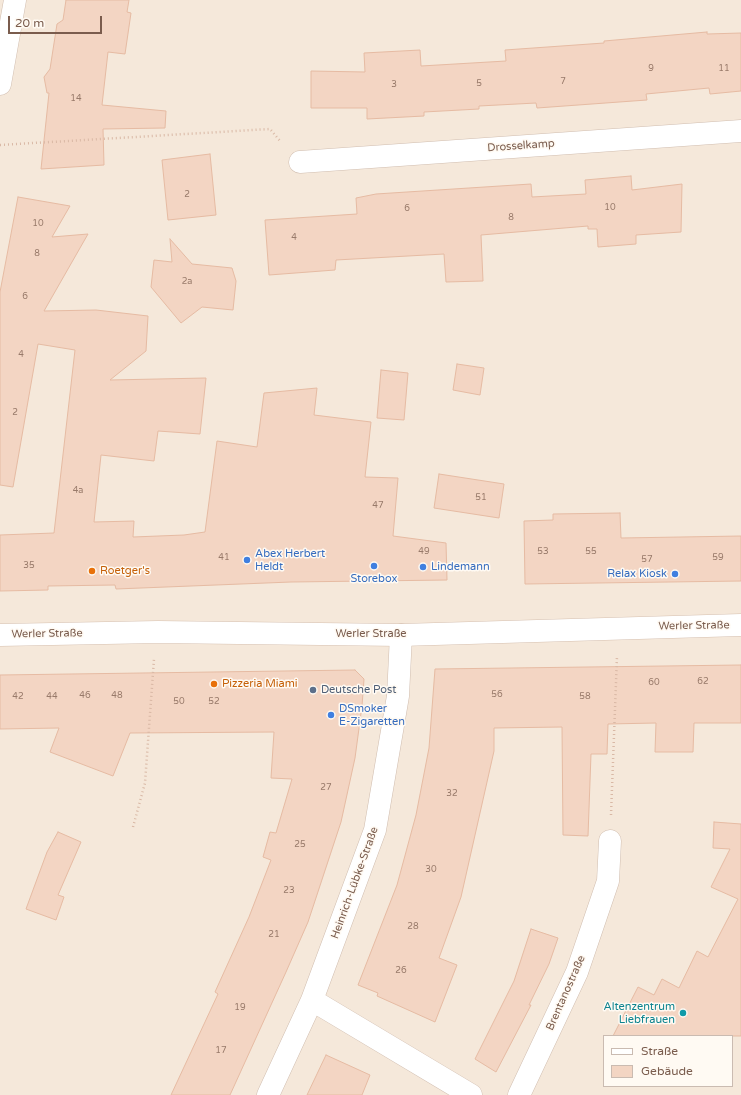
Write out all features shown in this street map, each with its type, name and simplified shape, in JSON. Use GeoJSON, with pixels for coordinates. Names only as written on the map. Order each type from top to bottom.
{"type":"FeatureCollection","features":[{"type":"Feature","properties":{"kind":"street"},"geometry":{"type":"LineString","coordinates":[[0,84],[15,0]]}},
{"type":"Feature","properties":{"kind":"street","name":"Drosselkamp"},"geometry":{"type":"LineString","coordinates":[[300,162],[741,131]]}},
{"type":"Feature","properties":{"kind":"street","name":"Werler Straße"},"geometry":{"type":"LineString","coordinates":[[0,635],[158,632],[401,634],[741,625]]}},
{"type":"Feature","properties":{"kind":"street","name":"Heinrich-Lübke-Straße"},"geometry":{"type":"LineString","coordinates":[[268,1095],[312,1000],[375,830],[398,696],[401,634]]}},
{"type":"Feature","properties":{"kind":"street","name":"Brentanostraße"},"geometry":{"type":"LineString","coordinates":[[519,1095],[577,972],[608,881],[610,841]]}},
{"type":"Feature","properties":{"kind":"street"},"geometry":{"type":"LineString","coordinates":[[312,1000],[471,1095]]}},
{"type":"Feature","properties":{"kind":"path"},"geometry":{"type":"LineString","coordinates":[[0,145],[270,129],[300,162]]}},
{"type":"Feature","properties":{"kind":"path"},"geometry":{"type":"LineString","coordinates":[[610,841],[617,628]]}},
{"type":"Feature","properties":{"kind":"path"},"geometry":{"type":"LineString","coordinates":[[133,827],[146,783],[153,670],[158,632]]}},
{"type":"Feature","properties":{"kind":"shaded area"},"geometry":{"type":"Polygon","coordinates":[[[0,0],[741,0],[741,1095],[0,1095],[0,0]]]}},
{"type":"Feature","properties":{"kind":"building"},"geometry":{"type":"Polygon","coordinates":[[[66,0],[129,0],[127,12],[131,13],[125,54],[108,52],[102,105],[166,111],[165,128],[103,129],[104,165],[41,169],[49,93],[47,93],[44,77],[50,69],[57,24],[63,20],[66,0]]]}},
{"type":"Feature","properties":{"kind":"building"},"geometry":{"type":"Polygon","coordinates":[[[707,32],[707,34],[741,33],[741,91],[710,94],[709,88],[646,94],[647,100],[537,108],[536,103],[479,106],[479,109],[424,112],[424,116],[367,119],[367,108],[311,108],[311,71],[365,72],[364,53],[420,50],[421,66],[506,61],[505,50],[604,43],[604,41],[707,32]]]}},
{"type":"Feature","properties":{"kind":"building"},"geometry":{"type":"Polygon","coordinates":[[[210,154],[216,215],[168,220],[162,160],[210,154]]]}},
{"type":"Feature","properties":{"kind":"building"},"geometry":{"type":"Polygon","coordinates":[[[631,176],[632,190],[682,184],[681,232],[636,235],[636,244],[598,247],[597,229],[588,229],[588,226],[481,235],[483,281],[446,282],[444,254],[336,260],[335,270],[269,275],[265,220],[357,214],[356,198],[376,194],[531,184],[532,197],[586,194],[585,180],[631,176]]]}},
{"type":"Feature","properties":{"kind":"building"},"geometry":{"type":"Polygon","coordinates":[[[18,197],[70,206],[52,237],[88,234],[44,311],[96,310],[148,316],[146,351],[110,380],[206,378],[200,434],[158,431],[154,461],[101,455],[94,522],[134,521],[133,537],[184,535],[205,532],[217,441],[257,447],[264,393],[317,388],[314,415],[371,422],[365,477],[398,478],[393,536],[446,543],[447,580],[291,582],[116,589],[115,585],[48,586],[48,590],[0,591],[0,535],[54,533],[75,350],[38,344],[13,487],[0,485],[0,292],[18,197]]]}},
{"type":"Feature","properties":{"kind":"building"},"geometry":{"type":"Polygon","coordinates":[[[170,239],[192,264],[232,268],[236,281],[233,310],[202,307],[181,323],[151,287],[154,260],[172,262],[170,239]]]}},
{"type":"Feature","properties":{"kind":"building"},"geometry":{"type":"Polygon","coordinates":[[[457,364],[484,368],[480,395],[453,390],[457,364]]]}},
{"type":"Feature","properties":{"kind":"building"},"geometry":{"type":"Polygon","coordinates":[[[381,370],[408,373],[404,420],[377,418],[381,370]]]}},
{"type":"Feature","properties":{"kind":"building"},"geometry":{"type":"Polygon","coordinates":[[[439,474],[504,484],[499,518],[434,508],[439,474]]]}},
{"type":"Feature","properties":{"kind":"building"},"geometry":{"type":"Polygon","coordinates":[[[620,513],[621,538],[741,536],[741,581],[525,584],[524,521],[553,520],[553,514],[620,513]]]}},
{"type":"Feature","properties":{"kind":"building"},"geometry":{"type":"Polygon","coordinates":[[[741,665],[741,723],[694,723],[693,752],[655,752],[656,723],[608,724],[607,754],[591,754],[588,836],[563,835],[562,727],[494,728],[494,751],[461,897],[439,958],[457,965],[435,1022],[377,996],[378,993],[358,985],[397,885],[416,815],[429,748],[435,669],[741,665]]]}},
{"type":"Feature","properties":{"kind":"building"},"geometry":{"type":"Polygon","coordinates":[[[355,670],[364,679],[355,758],[341,822],[308,922],[230,1095],[171,1095],[218,994],[215,992],[249,917],[271,860],[263,857],[270,832],[276,833],[292,779],[271,778],[274,732],[130,733],[113,776],[50,752],[59,728],[0,729],[0,675],[355,670]]]}},
{"type":"Feature","properties":{"kind":"building","name":"Altenzentrum Liebfrauen"},"geometry":{"type":"Polygon","coordinates":[[[714,822],[741,824],[741,1036],[614,1035],[638,987],[654,995],[662,979],[679,988],[697,951],[708,957],[738,899],[711,887],[730,849],[713,848],[714,822]]]}},
{"type":"Feature","properties":{"kind":"building"},"geometry":{"type":"Polygon","coordinates":[[[58,832],[81,842],[58,895],[64,897],[56,920],[26,909],[47,852],[58,832]]]}},
{"type":"Feature","properties":{"kind":"building"},"geometry":{"type":"Polygon","coordinates":[[[531,929],[558,938],[549,964],[529,1005],[531,1005],[496,1072],[475,1059],[514,981],[531,929]]]}},
{"type":"Feature","properties":{"kind":"building"},"geometry":{"type":"Polygon","coordinates":[[[326,1055],[370,1075],[362,1095],[307,1095],[326,1055]]]}},
{"type":"Feature","properties":{"kind":"place","name":"Abex Herbert Heldt"},"geometry":{"type":"Point","coordinates":[247,560]}},
{"type":"Feature","properties":{"kind":"place","name":"Storebox"},"geometry":{"type":"Point","coordinates":[374,566]}},
{"type":"Feature","properties":{"kind":"place","name":"Lindemann"},"geometry":{"type":"Point","coordinates":[423,567]}},
{"type":"Feature","properties":{"kind":"place","name":"Roetger's"},"geometry":{"type":"Point","coordinates":[92,571]}},
{"type":"Feature","properties":{"kind":"place","name":"Relax Kiosk"},"geometry":{"type":"Point","coordinates":[675,574]}},
{"type":"Feature","properties":{"kind":"place","name":"Pizzeria Miami"},"geometry":{"type":"Point","coordinates":[214,684]}},
{"type":"Feature","properties":{"kind":"place","name":"Deutsche Post"},"geometry":{"type":"Point","coordinates":[313,690]}},
{"type":"Feature","properties":{"kind":"place","name":"DSmoker E-Zigaretten"},"geometry":{"type":"Point","coordinates":[331,715]}},
{"type":"Feature","properties":{"kind":"place","name":"Altenzentrum Liebfrauen"},"geometry":{"type":"Point","coordinates":[683,1013]}}]}
